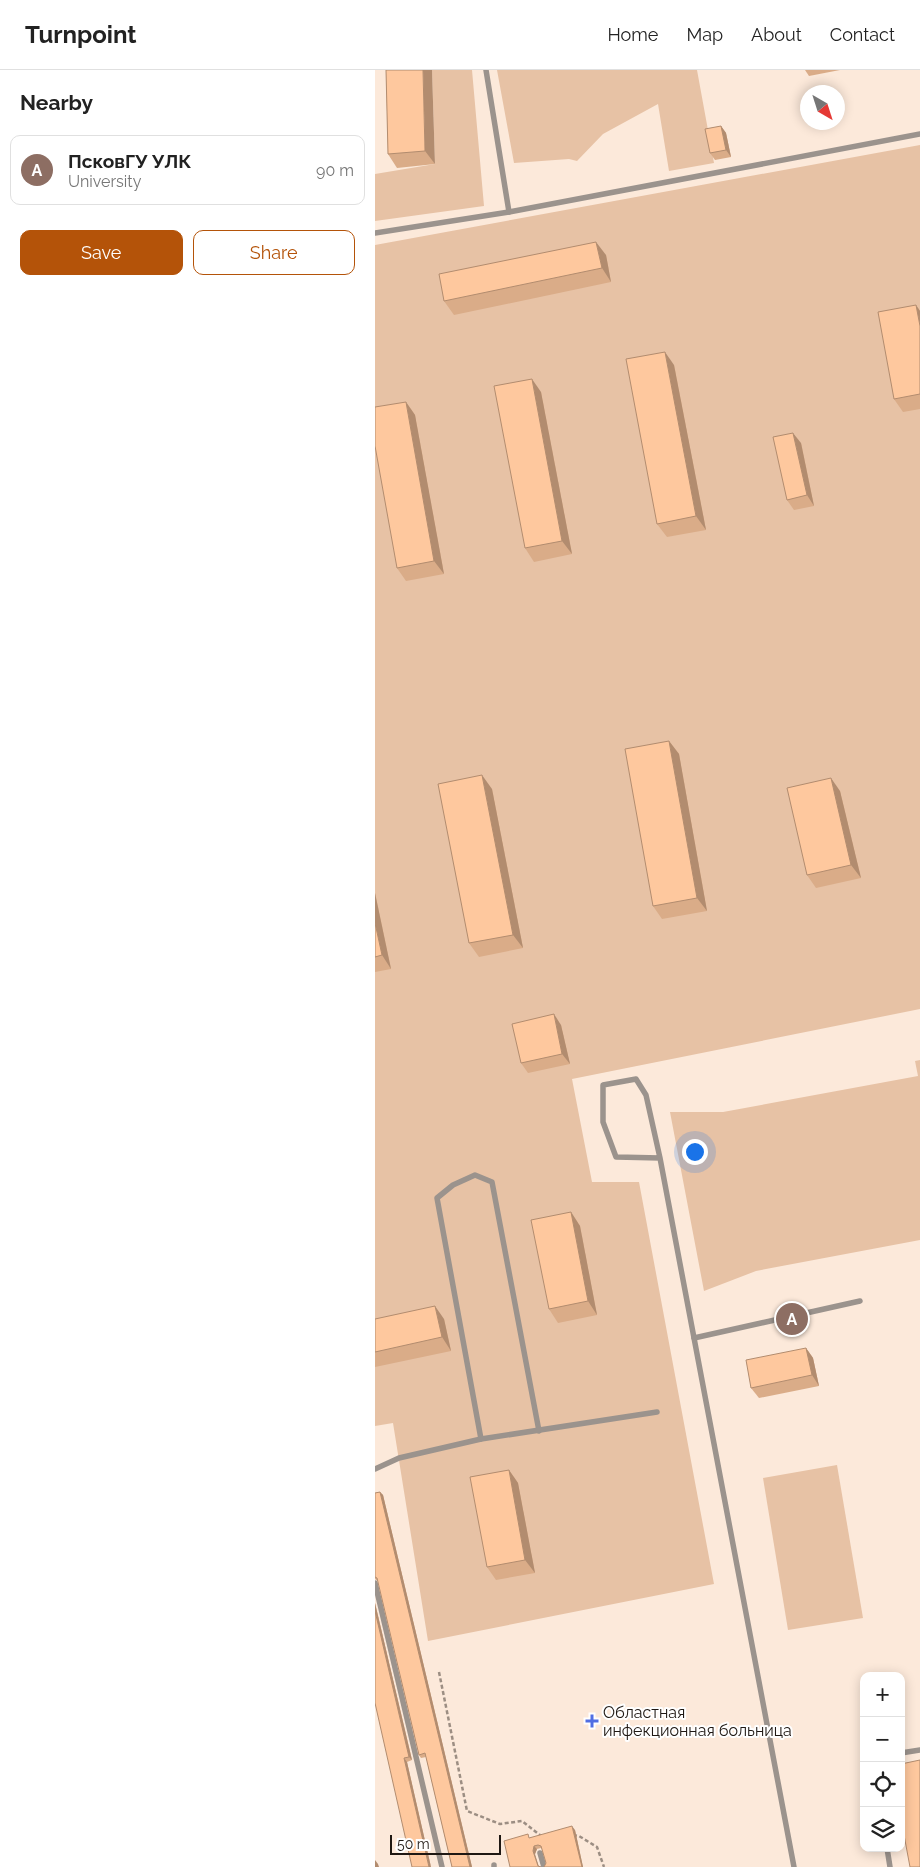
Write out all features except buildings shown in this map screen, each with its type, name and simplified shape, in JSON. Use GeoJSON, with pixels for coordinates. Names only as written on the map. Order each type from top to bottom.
{"type":"FeatureCollection","features":[{"type":"Feature","properties":{"kind":"lane"},"geometry":{"type":"LineString","coordinates":[[486,70],[509,212]]}},
{"type":"Feature","properties":{"kind":"lane"},"geometry":{"type":"LineString","coordinates":[[375,233],[509,212],[920,134]]}},
{"type":"Feature","properties":{"kind":"lane"},"geometry":{"type":"LineString","coordinates":[[660,1158],[616,1157],[603,1122],[603,1085],[636,1079],[646,1095],[660,1158],[794,1867]]}},
{"type":"Feature","properties":{"kind":"lane"},"geometry":{"type":"LineString","coordinates":[[481,1439],[437,1198],[453,1185],[475,1175],[492,1182],[539,1430]]}},
{"type":"Feature","properties":{"kind":"lane"},"geometry":{"type":"LineString","coordinates":[[694,1338],[860,1301]]}},
{"type":"Feature","properties":{"kind":"lane"},"geometry":{"type":"LineString","coordinates":[[375,1469],[399,1458],[481,1439],[657,1412]]}},
{"type":"Feature","properties":{"kind":"lane"},"geometry":{"type":"LineString","coordinates":[[375,1583],[442,1867]]}},
{"type":"Feature","properties":{"kind":"lane"},"geometry":{"type":"LineString","coordinates":[[905,1752],[920,1750]]}},
{"type":"Feature","properties":{"kind":"lane"},"geometry":{"type":"LineString","coordinates":[[888,1852],[890,1867]]}},
{"type":"Feature","properties":{"kind":"lane"},"geometry":{"type":"LineString","coordinates":[[540,1853],[544,1867]]}},
{"type":"Feature","properties":{"kind":"path"},"geometry":{"type":"LineString","coordinates":[[439,1672],[467,1811],[500,1824],[522,1821],[547,1840],[540,1853]]}},
{"type":"Feature","properties":{"kind":"path"},"geometry":{"type":"LineString","coordinates":[[569,1835],[579,1836],[597,1847],[604,1867]]}},
{"type":"Feature","properties":{"kind":"shaded area"},"geometry":{"type":"Polygon","coordinates":[[[432,70],[472,70],[484,206],[375,221],[375,174],[435,164],[432,70]]]}},
{"type":"Feature","properties":{"kind":"shaded area"},"geometry":{"type":"Polygon","coordinates":[[[497,70],[697,70],[714,163],[669,171],[658,104],[603,134],[577,161],[569,159],[514,163],[497,70]]]}},
{"type":"Feature","properties":{"kind":"shaded area"},"geometry":{"type":"Polygon","coordinates":[[[920,145],[920,1009],[572,1079],[592,1182],[639,1182],[714,1584],[428,1641],[393,1423],[375,1426],[375,245],[920,145]]]}},
{"type":"Feature","properties":{"kind":"shaded area"},"geometry":{"type":"Polygon","coordinates":[[[920,1060],[920,1240],[756,1271],[704,1291],[670,1112],[723,1112],[918,1076],[915,1061],[920,1060]]]}},
{"type":"Feature","properties":{"kind":"shaded area"},"geometry":{"type":"Polygon","coordinates":[[[837,1465],[863,1618],[788,1630],[763,1478],[837,1465]]]}},
{"type":"Feature","properties":{"kind":"place","name":"ПсковГУ УЛК"},"geometry":{"type":"Point","coordinates":[792,1319]}},
{"type":"Feature","properties":{"kind":"place","name":"Областная инфекционная больница"},"geometry":{"type":"Point","coordinates":[592,1721]}}]}
